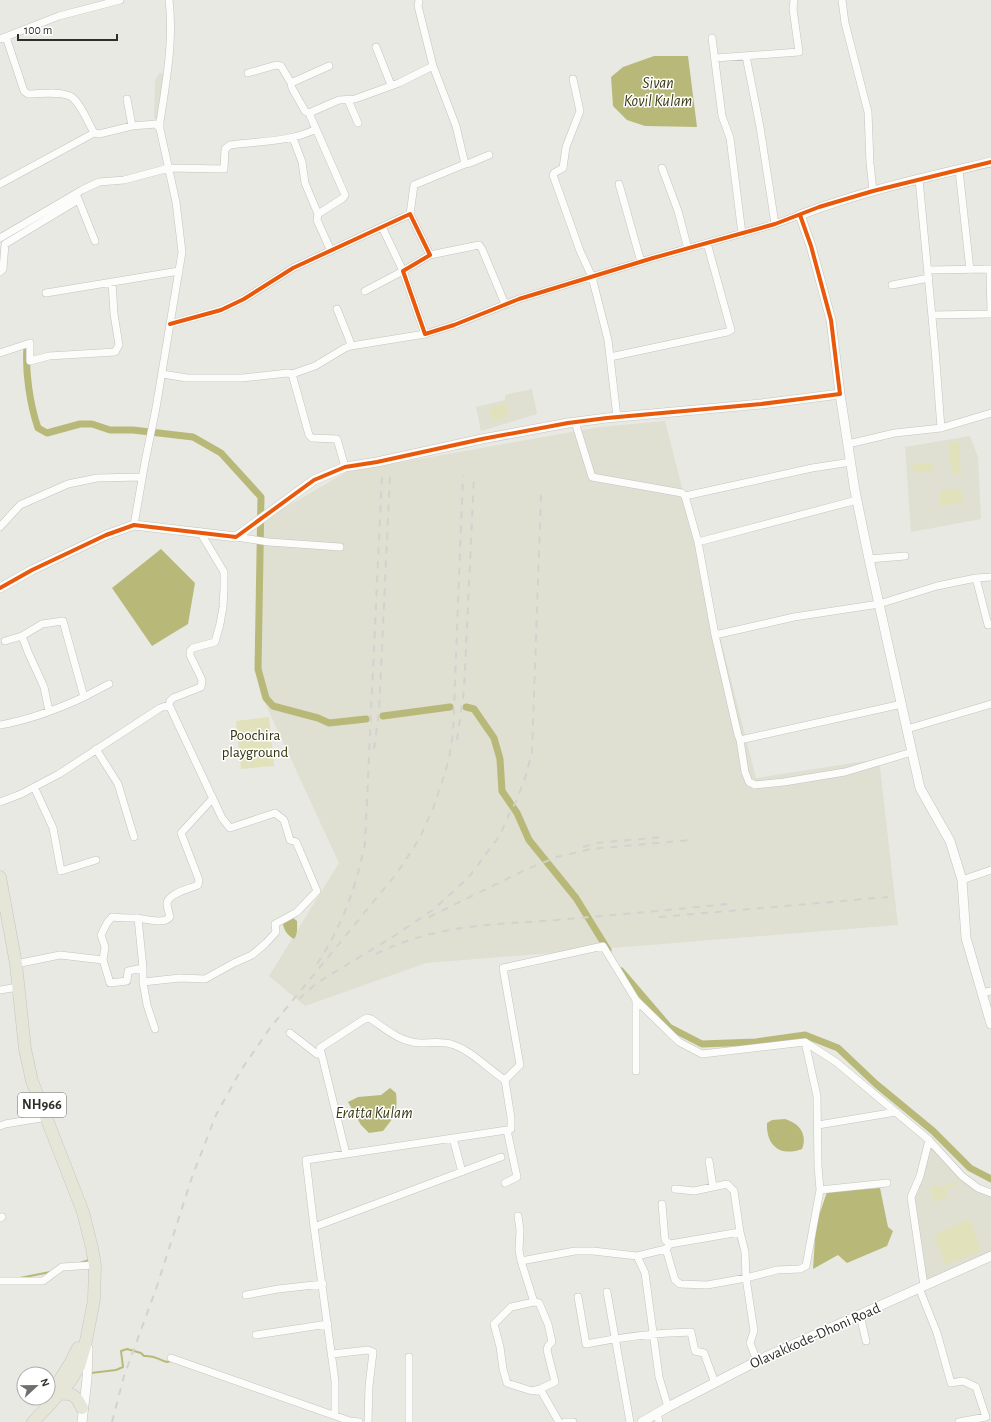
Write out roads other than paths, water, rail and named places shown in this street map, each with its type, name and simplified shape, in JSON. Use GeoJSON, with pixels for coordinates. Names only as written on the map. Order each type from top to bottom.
{"type":"FeatureCollection","features":[{"type":"Feature","properties":{"kind":"highway","name":"NH966"},"geometry":{"type":"LineString","coordinates":[[0,877],[16,964],[24,1049],[32,1081],[83,1212],[95,1265],[94,1300],[89,1328],[79,1366],[71,1380],[60,1394],[32,1422]]}},
{"type":"Feature","properties":{"kind":"highway","name":"NH966"},"geometry":{"type":"LineString","coordinates":[[56,1385],[71,1362],[89,1328]]}},
{"type":"Feature","properties":{"kind":"highway"},"geometry":{"type":"LineString","coordinates":[[60,1394],[72,1394],[77,1398],[82,1408]]}},
{"type":"Feature","properties":{"kind":"highway","name":"NH966"},"geometry":{"type":"LineString","coordinates":[[32,1422],[43,1406]]}},
{"type":"Feature","properties":{"kind":"street"},"geometry":{"type":"LineString","coordinates":[[94,133],[84,113],[71,96],[61,94],[28,94],[24,91],[3,38],[59,16],[120,0]]}},
{"type":"Feature","properties":{"kind":"street"},"geometry":{"type":"LineString","coordinates":[[134,525],[162,374],[182,252],[176,202],[160,129],[169,62],[171,18],[169,0]]}},
{"type":"Feature","properties":{"kind":"street"},"geometry":{"type":"LineString","coordinates":[[419,0],[418,6],[433,66],[456,126],[465,164]]}},
{"type":"Feature","properties":{"kind":"street"},"geometry":{"type":"LineString","coordinates":[[715,58],[799,52],[793,9],[794,0]]}},
{"type":"Feature","properties":{"kind":"street"},"geometry":{"type":"LineString","coordinates":[[842,0],[845,24],[868,112],[870,163],[873,191]]}},
{"type":"Feature","properties":{"kind":"street"},"geometry":{"type":"LineString","coordinates":[[712,38],[722,116],[730,138],[742,234]]}},
{"type":"Feature","properties":{"kind":"street"},"geometry":{"type":"LineString","coordinates":[[376,47],[391,85]]}},
{"type":"Feature","properties":{"kind":"street"},"geometry":{"type":"LineString","coordinates":[[746,56],[760,127],[775,224]]}},
{"type":"Feature","properties":{"kind":"street"},"geometry":{"type":"LineString","coordinates":[[248,73],[276,65],[281,66],[305,111],[309,113],[345,195],[343,198],[318,214]]}},
{"type":"Feature","properties":{"kind":"street"},"geometry":{"type":"LineString","coordinates":[[291,83],[329,66]]}},
{"type":"Feature","properties":{"kind":"street"},"geometry":{"type":"LineString","coordinates":[[309,113],[339,100],[355,99],[433,66]]}},
{"type":"Feature","properties":{"kind":"street"},"geometry":{"type":"LineString","coordinates":[[573,79],[580,111],[566,147],[563,168],[553,175],[580,251],[592,277],[608,340],[617,417]]}},
{"type":"Feature","properties":{"kind":"street"},"geometry":{"type":"LineString","coordinates":[[126,99],[132,126]]}},
{"type":"Feature","properties":{"kind":"street"},"geometry":{"type":"LineString","coordinates":[[348,100],[358,123]]}},
{"type":"Feature","properties":{"kind":"street"},"geometry":{"type":"LineString","coordinates":[[0,184],[94,133],[99,134],[132,126],[156,124],[160,129]]}},
{"type":"Feature","properties":{"kind":"street"},"geometry":{"type":"LineString","coordinates":[[0,272],[3,268],[4,244],[99,182],[124,180],[169,168],[224,169],[225,149],[230,145],[293,138],[305,135],[316,129]]}},
{"type":"Feature","properties":{"kind":"street"},"geometry":{"type":"LineString","coordinates":[[293,138],[302,162],[305,183],[318,214],[317,220],[331,251]]}},
{"type":"Feature","properties":{"kind":"street"},"geometry":{"type":"LineString","coordinates":[[430,255],[410,214],[414,185],[489,155]]}},
{"type":"Feature","properties":{"kind":"street"},"geometry":{"type":"LineString","coordinates":[[162,374],[187,378],[242,378],[288,373],[292,374],[315,366],[344,348],[425,334],[454,325],[519,299],[688,248],[775,224],[819,207],[873,191],[991,162]]}},
{"type":"Feature","properties":{"kind":"street"},"geometry":{"type":"LineString","coordinates":[[662,168],[678,211],[688,248]]}},
{"type":"Feature","properties":{"kind":"street"},"geometry":{"type":"LineString","coordinates":[[959,170],[970,270]]}},
{"type":"Feature","properties":{"kind":"street"},"geometry":{"type":"LineString","coordinates":[[919,179],[929,278],[941,428]]}},
{"type":"Feature","properties":{"kind":"street"},"geometry":{"type":"LineString","coordinates":[[619,184],[641,262]]}},
{"type":"Feature","properties":{"kind":"street"},"geometry":{"type":"LineString","coordinates":[[0,238],[77,197]]}},
{"type":"Feature","properties":{"kind":"street"},"geometry":{"type":"LineString","coordinates":[[77,197],[95,241]]}},
{"type":"Feature","properties":{"kind":"street"},"geometry":{"type":"LineString","coordinates":[[170,324],[221,310],[244,299],[293,268],[410,214]]}},
{"type":"Feature","properties":{"kind":"street"},"geometry":{"type":"LineString","coordinates":[[800,215],[811,246],[831,320],[840,394],[857,500],[920,788],[950,841],[962,880],[966,938],[986,992],[991,1024]]}},
{"type":"Feature","properties":{"kind":"street"},"geometry":{"type":"LineString","coordinates":[[382,227],[402,271],[425,334]]}},
{"type":"Feature","properties":{"kind":"street"},"geometry":{"type":"LineString","coordinates":[[610,357],[731,330],[707,243]]}},
{"type":"Feature","properties":{"kind":"street"},"geometry":{"type":"LineString","coordinates":[[365,291],[430,255],[479,245],[505,304]]}},
{"type":"Feature","properties":{"kind":"street"},"geometry":{"type":"LineString","coordinates":[[928,270],[990,270],[991,314],[932,315]]}},
{"type":"Feature","properties":{"kind":"street"},"geometry":{"type":"LineString","coordinates":[[46,293],[179,271]]}},
{"type":"Feature","properties":{"kind":"street"},"geometry":{"type":"LineString","coordinates":[[892,285],[929,278]]}},
{"type":"Feature","properties":{"kind":"street"},"geometry":{"type":"LineString","coordinates":[[0,353],[30,344],[30,361],[49,356],[116,352],[119,345],[114,314],[112,282]]}},
{"type":"Feature","properties":{"kind":"street"},"geometry":{"type":"LineString","coordinates":[[338,309],[351,346]]}},
{"type":"Feature","properties":{"kind":"street"},"geometry":{"type":"LineString","coordinates":[[292,374],[309,435],[312,438],[337,439],[345,467]]}},
{"type":"Feature","properties":{"kind":"street"},"geometry":{"type":"LineString","coordinates":[[236,537],[314,480],[345,467],[377,462],[482,439],[575,422],[754,405],[840,394]]}},
{"type":"Feature","properties":{"kind":"street"},"geometry":{"type":"LineString","coordinates":[[848,444],[895,433],[941,428],[991,413]]}},
{"type":"Feature","properties":{"kind":"street"},"geometry":{"type":"LineString","coordinates":[[575,422],[592,477],[682,493],[685,496],[698,542],[715,635],[740,740],[744,772],[749,782],[755,785],[784,782],[845,772],[912,752]]}},
{"type":"Feature","properties":{"kind":"street"},"geometry":{"type":"LineString","coordinates":[[685,496],[812,468],[851,462]]}},
{"type":"Feature","properties":{"kind":"street"},"geometry":{"type":"LineString","coordinates":[[0,527],[20,505],[68,484],[97,478],[142,477]]}},
{"type":"Feature","properties":{"kind":"street"},"geometry":{"type":"LineString","coordinates":[[698,542],[857,500]]}},
{"type":"Feature","properties":{"kind":"street"},"geometry":{"type":"LineString","coordinates":[[0,588],[32,570],[106,535],[134,525],[200,532],[269,542],[340,547]]}},
{"type":"Feature","properties":{"kind":"street"},"geometry":{"type":"LineString","coordinates":[[0,802],[21,794],[60,774],[160,708],[169,705],[173,698],[201,688],[202,680],[190,655],[190,651],[193,648],[214,642],[220,624],[224,588],[224,572],[200,532]]}},
{"type":"Feature","properties":{"kind":"street"},"geometry":{"type":"LineString","coordinates":[[869,559],[905,556]]}},
{"type":"Feature","properties":{"kind":"street"},"geometry":{"type":"LineString","coordinates":[[715,635],[794,617],[879,604],[937,586],[976,578],[991,577]]}},
{"type":"Feature","properties":{"kind":"street"},"geometry":{"type":"LineString","coordinates":[[976,578],[988,625],[991,624]]}},
{"type":"Feature","properties":{"kind":"street"},"geometry":{"type":"LineString","coordinates":[[5,642],[22,636],[42,624],[63,621],[84,697]]}},
{"type":"Feature","properties":{"kind":"street"},"geometry":{"type":"LineString","coordinates":[[22,636],[44,687],[49,711]]}},
{"type":"Feature","properties":{"kind":"street"},"geometry":{"type":"LineString","coordinates":[[0,725],[14,723],[67,705],[110,684]]}},
{"type":"Feature","properties":{"kind":"street"},"geometry":{"type":"LineString","coordinates":[[740,740],[902,704]]}},
{"type":"Feature","properties":{"kind":"street"},"geometry":{"type":"LineString","coordinates":[[907,729],[991,704]]}},
{"type":"Feature","properties":{"kind":"street"},"geometry":{"type":"LineString","coordinates":[[143,982],[180,978],[205,979],[223,970],[252,954],[266,943],[276,932],[275,924],[297,912],[317,891],[296,842],[290,840],[284,820],[275,813],[230,828],[222,818],[169,705]]}},
{"type":"Feature","properties":{"kind":"street"},"geometry":{"type":"LineString","coordinates":[[96,749],[118,784],[134,837]]}},
{"type":"Feature","properties":{"kind":"street"},"geometry":{"type":"LineString","coordinates":[[34,787],[53,828],[61,871],[96,860]]}},
{"type":"Feature","properties":{"kind":"street"},"geometry":{"type":"LineString","coordinates":[[143,968],[128,971],[127,981],[110,983],[103,960],[106,947],[101,935],[112,917],[138,918],[148,921],[169,919],[170,916],[167,904],[169,898],[198,885],[199,880],[181,833],[213,798]]}},
{"type":"Feature","properties":{"kind":"street"},"geometry":{"type":"LineString","coordinates":[[962,880],[991,870]]}},
{"type":"Feature","properties":{"kind":"street"},"geometry":{"type":"LineString","coordinates":[[138,918],[143,982],[147,1005],[155,1029]]}},
{"type":"Feature","properties":{"kind":"street"},"geometry":{"type":"LineString","coordinates":[[504,1080],[520,1065],[503,968],[603,946],[636,1000],[679,1042],[702,1054],[805,1042],[836,1062],[929,1140],[962,1176],[978,1188],[991,1193]]}},
{"type":"Feature","properties":{"kind":"street"},"geometry":{"type":"LineString","coordinates":[[16,964],[60,955],[103,960]]}},
{"type":"Feature","properties":{"kind":"street"},"geometry":{"type":"LineString","coordinates":[[0,990],[18,987]]}},
{"type":"Feature","properties":{"kind":"street"},"geometry":{"type":"LineString","coordinates":[[636,1000],[636,1071]]}},
{"type":"Feature","properties":{"kind":"street"},"geometry":{"type":"LineString","coordinates":[[290,1033],[318,1054],[320,1048],[359,1022],[367,1018],[371,1018],[394,1035],[406,1041],[451,1044],[469,1052],[504,1080],[511,1118],[511,1128],[507,1130],[306,1160],[332,1354],[335,1381],[335,1415]]}},
{"type":"Feature","properties":{"kind":"street"},"geometry":{"type":"LineString","coordinates":[[662,1204],[665,1240],[668,1246],[675,1280],[680,1284],[707,1285],[746,1278],[777,1270],[800,1269],[806,1266],[820,1190],[818,1166],[817,1096],[805,1042]]}},
{"type":"Feature","properties":{"kind":"street"},"geometry":{"type":"LineString","coordinates":[[320,1050],[346,1154]]}},
{"type":"Feature","properties":{"kind":"street"},"geometry":{"type":"LineString","coordinates":[[818,1125],[896,1112]]}},
{"type":"Feature","properties":{"kind":"street"},"geometry":{"type":"LineString","coordinates":[[0,1126],[47,1117]]}},
{"type":"Feature","properties":{"kind":"street"},"geometry":{"type":"LineString","coordinates":[[505,1184],[517,1177],[507,1130]]}},
{"type":"Feature","properties":{"kind":"street"},"geometry":{"type":"LineString","coordinates":[[453,1138],[462,1172]]}},
{"type":"Feature","properties":{"kind":"street"},"geometry":{"type":"LineString","coordinates":[[929,1140],[920,1176],[911,1197],[922,1287],[951,1383],[962,1381],[976,1387],[986,1417],[959,1422]]}},
{"type":"Feature","properties":{"kind":"street"},"geometry":{"type":"LineString","coordinates":[[314,1227],[501,1157]]}},
{"type":"Feature","properties":{"kind":"street"},"geometry":{"type":"LineString","coordinates":[[709,1161],[713,1187]]}},
{"type":"Feature","properties":{"kind":"street"},"geometry":{"type":"LineString","coordinates":[[820,1190],[887,1183]]}},
{"type":"Feature","properties":{"kind":"street"},"geometry":{"type":"LineString","coordinates":[[675,1189],[694,1191],[727,1184],[734,1190],[740,1232],[745,1252],[746,1278],[754,1331],[750,1343],[757,1361]]}},
{"type":"Feature","properties":{"kind":"street"},"geometry":{"type":"LineString","coordinates":[[518,1216],[520,1230],[519,1250],[521,1261],[534,1302]]}},
{"type":"Feature","properties":{"kind":"street"},"geometry":{"type":"LineString","coordinates":[[521,1261],[575,1251],[593,1251],[637,1256],[668,1246],[740,1232]]}},
{"type":"Feature","properties":{"kind":"street"},"geometry":{"type":"LineString","coordinates":[[637,1256],[645,1273],[659,1377],[668,1407]]}},
{"type":"Feature","properties":{"kind":"street","name":"Olavakkode-Dhoni Road"},"geometry":{"type":"LineString","coordinates":[[642,1422],[658,1418],[668,1407],[757,1361],[991,1256]]}},
{"type":"Feature","properties":{"kind":"street"},"geometry":{"type":"LineString","coordinates":[[0,1280],[43,1281],[62,1267],[95,1265]]}},
{"type":"Feature","properties":{"kind":"street"},"geometry":{"type":"LineString","coordinates":[[246,1295],[278,1289],[323,1284]]}},
{"type":"Feature","properties":{"kind":"street"},"geometry":{"type":"LineString","coordinates":[[607,1292],[630,1422]]}},
{"type":"Feature","properties":{"kind":"street"},"geometry":{"type":"LineString","coordinates":[[578,1296],[586,1344],[615,1338],[691,1332],[695,1351],[704,1353],[715,1383]]}},
{"type":"Feature","properties":{"kind":"street"},"geometry":{"type":"LineString","coordinates":[[534,1302],[539,1303],[552,1334],[552,1342],[548,1346],[547,1350],[555,1382],[540,1389],[532,1391],[507,1383],[494,1324],[511,1307],[534,1302]]}},
{"type":"Feature","properties":{"kind":"street"},"geometry":{"type":"LineString","coordinates":[[860,1315],[866,1340]]}},
{"type":"Feature","properties":{"kind":"street"},"geometry":{"type":"LineString","coordinates":[[256,1335],[328,1324]]}},
{"type":"Feature","properties":{"kind":"street"},"geometry":{"type":"LineString","coordinates":[[82,1422],[89,1328]]}},
{"type":"Feature","properties":{"kind":"street"},"geometry":{"type":"LineString","coordinates":[[332,1354],[368,1350],[373,1352],[369,1386],[368,1422]]}},
{"type":"Feature","properties":{"kind":"street"},"geometry":{"type":"LineString","coordinates":[[409,1357],[409,1422]]}},
{"type":"Feature","properties":{"kind":"street"},"geometry":{"type":"LineString","coordinates":[[171,1358],[350,1421],[359,1422]]}},
{"type":"Feature","properties":{"kind":"street"},"geometry":{"type":"LineString","coordinates":[[540,1389],[559,1422]]}},
{"type":"Feature","properties":{"kind":"street"},"geometry":{"type":"LineString","coordinates":[[565,1422],[573,1422]]}},
{"type":"Feature","properties":{"kind":"water","name":"Sivan Kovil Kulam"},"geometry":{"type":"Polygon","coordinates":[[[654,56],[688,56],[697,127],[645,126],[627,120],[613,106],[611,77],[623,67],[654,56]]]}},
{"type":"Feature","properties":{"kind":"water"},"geometry":{"type":"Polygon","coordinates":[[[161,549],[195,583],[188,624],[152,646],[112,588],[161,549]]]}},
{"type":"Feature","properties":{"kind":"water"},"geometry":{"type":"Polygon","coordinates":[[[292,917],[297,921],[297,933],[294,939],[286,932],[283,923],[292,917]]]}},
{"type":"Feature","properties":{"kind":"water","name":"Eratta Kulam"},"geometry":{"type":"Polygon","coordinates":[[[390,1088],[396,1093],[395,1114],[383,1131],[369,1133],[361,1125],[348,1102],[358,1097],[381,1095],[390,1088]]]}},
{"type":"Feature","properties":{"kind":"water"},"geometry":{"type":"Polygon","coordinates":[[[785,1119],[794,1123],[801,1130],[804,1139],[802,1149],[788,1152],[781,1150],[776,1148],[769,1138],[767,1123],[772,1120],[785,1119]]]}},
{"type":"Feature","properties":{"kind":"water"},"geometry":{"type":"Polygon","coordinates":[[[880,1188],[888,1227],[893,1231],[887,1246],[847,1263],[838,1255],[813,1269],[816,1224],[827,1192],[880,1188]]]}},
{"type":"Feature","properties":{"kind":"waterway"},"geometry":{"type":"LineString","coordinates":[[27,347],[27,377],[33,409],[38,428],[47,433],[80,424],[92,424],[110,430],[133,430],[193,437],[221,453],[261,497],[258,669],[266,698],[273,706],[318,718],[329,723],[366,719]]}},
{"type":"Feature","properties":{"kind":"waterway"},"geometry":{"type":"LineString","coordinates":[[383,716],[450,707]]}},
{"type":"Feature","properties":{"kind":"waterway"},"geometry":{"type":"LineString","coordinates":[[466,707],[474,709],[494,738],[500,759],[502,791],[517,813],[529,840],[576,898],[608,950]]}},
{"type":"Feature","properties":{"kind":"waterway"},"geometry":{"type":"LineString","coordinates":[[621,971],[669,1027],[702,1044],[756,1042],[805,1035],[838,1048],[876,1084],[933,1131],[970,1168],[991,1179]]}},
{"type":"Feature","properties":{"kind":"waterway"},"geometry":{"type":"LineString","coordinates":[[80,1263],[89,1260]]}},
{"type":"Feature","properties":{"kind":"waterway"},"geometry":{"type":"LineString","coordinates":[[20,1278],[50,1272]]}},
{"type":"Feature","properties":{"kind":"waterway"},"geometry":{"type":"LineString","coordinates":[[91,1373],[116,1370],[123,1367],[121,1351],[127,1349],[141,1353],[144,1356],[154,1357],[167,1362],[171,1361]]}},
{"type":"Feature","properties":{"kind":"railway"},"geometry":{"type":"LineString","coordinates":[[317,964],[334,935],[347,906],[357,876],[365,843],[382,475]]}},
{"type":"Feature","properties":{"kind":"railway"},"geometry":{"type":"LineString","coordinates":[[374,749],[379,712],[390,475]]}},
{"type":"Feature","properties":{"kind":"railway"},"geometry":{"type":"LineString","coordinates":[[112,1422],[124,1376],[156,1289],[192,1177],[216,1115],[241,1070],[270,1028],[397,873],[422,833],[434,806],[449,759],[453,733],[463,476]]}},
{"type":"Feature","properties":{"kind":"railway"},"geometry":{"type":"LineString","coordinates":[[457,740],[464,690],[474,477]]}},
{"type":"Feature","properties":{"kind":"railway"},"geometry":{"type":"LineString","coordinates":[[299,999],[317,983],[394,936],[434,909],[469,877],[500,835],[516,802],[525,778],[532,752],[541,495]]}},
{"type":"Feature","properties":{"kind":"railway"},"geometry":{"type":"LineString","coordinates":[[583,847],[596,843],[662,837]]}},
{"type":"Feature","properties":{"kind":"railway"},"geometry":{"type":"LineString","coordinates":[[429,917],[525,870],[557,857],[591,849],[691,840]]}},
{"type":"Feature","properties":{"kind":"railway"},"geometry":{"type":"LineString","coordinates":[[659,917],[888,897]]}},
{"type":"Feature","properties":{"kind":"railway"},"geometry":{"type":"LineString","coordinates":[[376,954],[398,944],[442,931],[487,925],[727,904]]}},
{"type":"Feature","properties":{"kind":"park label","name":"Poochira playground"},"geometry":{"type":"Point","coordinates":[255,744]}}]}
